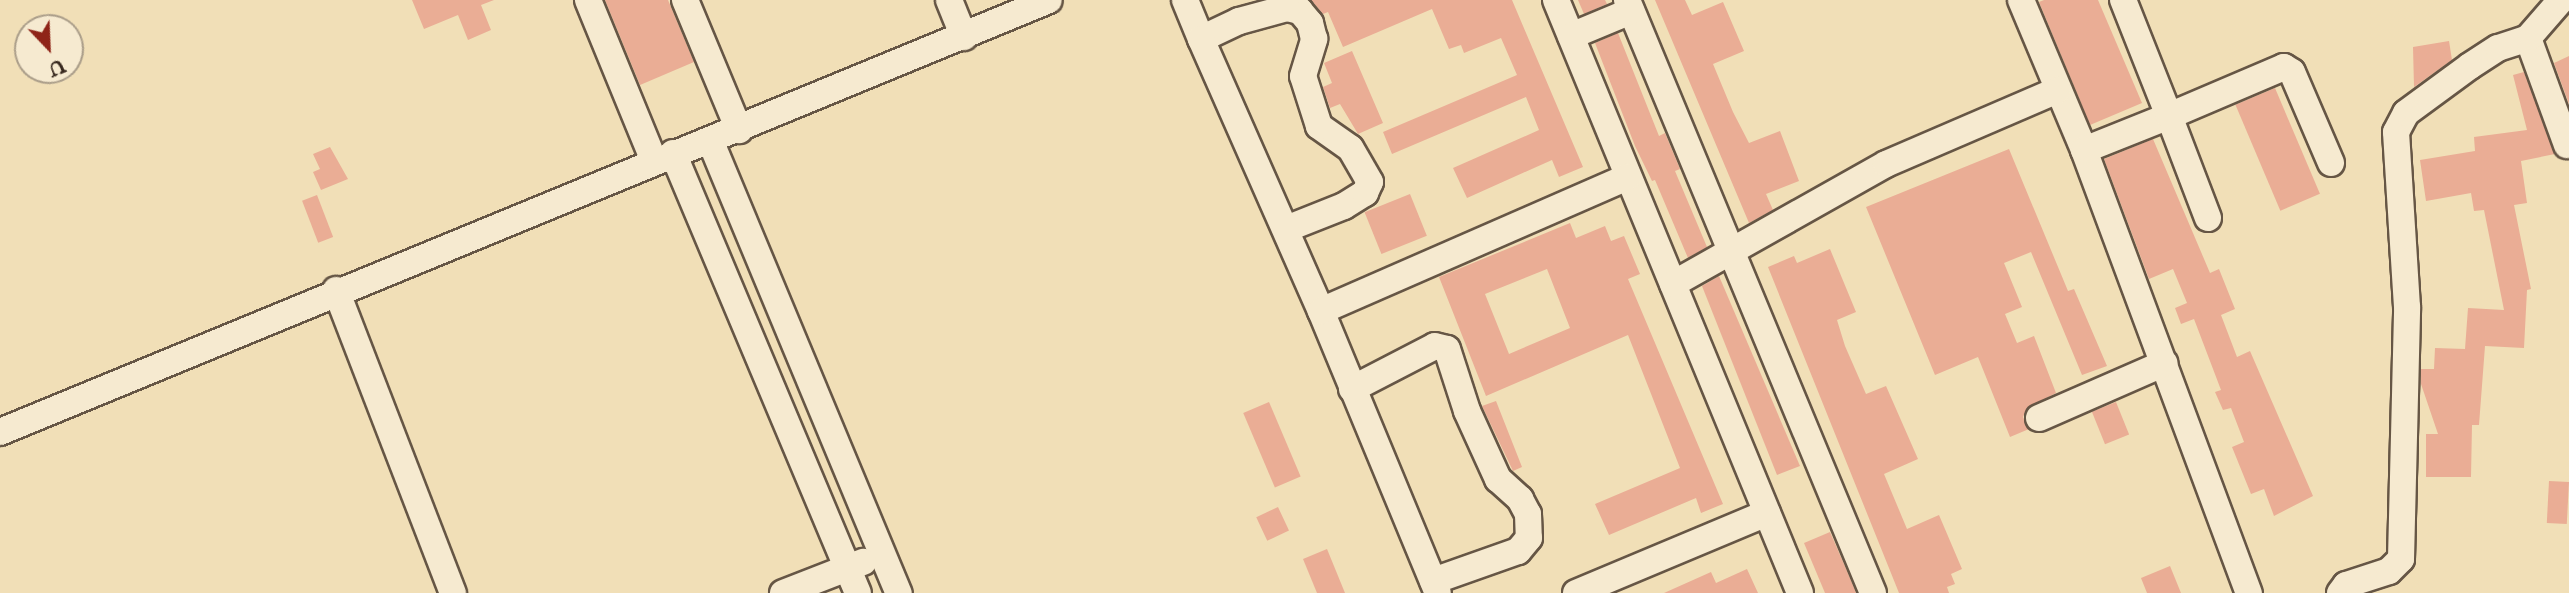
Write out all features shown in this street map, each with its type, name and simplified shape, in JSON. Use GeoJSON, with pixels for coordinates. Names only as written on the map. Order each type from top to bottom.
{"type":"FeatureCollection","features":[{"type":"Feature","properties":{"kind":"street"},"geometry":{"type":"LineString","coordinates":[[588,0],[663,157],[858,593]]}},
{"type":"Feature","properties":{"kind":"street"},"geometry":{"type":"LineString","coordinates":[[685,0],[739,130]]}},
{"type":"Feature","properties":{"kind":"street"},"geometry":{"type":"LineString","coordinates":[[949,0],[964,37]]}},
{"type":"Feature","properties":{"kind":"street"},"geometry":{"type":"LineString","coordinates":[[0,432],[337,290],[663,157],[739,130],[1049,0]]}},
{"type":"Feature","properties":{"kind":"street"},"geometry":{"type":"LineString","coordinates":[[1185,0],[1286,229],[1321,311],[1352,388],[1436,587],[1518,551],[1529,538],[1528,514],[1520,499],[1498,479],[1467,411],[1447,349],[1435,346],[1352,388]]}},
{"type":"Feature","properties":{"kind":"street"},"geometry":{"type":"LineString","coordinates":[[1556,0],[1800,593]]}},
{"type":"Feature","properties":{"kind":"street"},"geometry":{"type":"LineString","coordinates":[[2021,0],[2084,150],[2249,593]]}},
{"type":"Feature","properties":{"kind":"street"},"geometry":{"type":"LineString","coordinates":[[2123,0],[2208,218]]}},
{"type":"Feature","properties":{"kind":"street"},"geometry":{"type":"LineString","coordinates":[[2340,593],[2346,585],[2389,570],[2401,559],[2407,307],[2396,132],[2406,113],[2470,66],[2498,48],[2528,38],[2561,0]]}},
{"type":"Feature","properties":{"kind":"street"},"geometry":{"type":"LineString","coordinates":[[1571,36],[1629,5],[1873,593]]}},
{"type":"Feature","properties":{"kind":"street"},"geometry":{"type":"LineString","coordinates":[[1201,39],[1239,22],[1287,8],[1300,11],[1310,23],[1314,40],[1303,76],[1308,102],[1319,126],[1350,148],[1370,182],[1364,193],[1344,206],[1286,229]]}},
{"type":"Feature","properties":{"kind":"street"},"geometry":{"type":"LineString","coordinates":[[2528,38],[2567,145]]}},
{"type":"Feature","properties":{"kind":"street"},"geometry":{"type":"LineString","coordinates":[[2084,150],[2284,67],[2292,72],[2331,163]]}},
{"type":"Feature","properties":{"kind":"street"},"geometry":{"type":"LineString","coordinates":[[1673,284],[1886,164],[2057,90]]}},
{"type":"Feature","properties":{"kind":"street"},"geometry":{"type":"LineString","coordinates":[[710,140],[899,593]]}},
{"type":"Feature","properties":{"kind":"street"},"geometry":{"type":"LineString","coordinates":[[1321,311],[1628,177]]}},
{"type":"Feature","properties":{"kind":"street"},"geometry":{"type":"LineString","coordinates":[[337,290],[453,593]]}},
{"type":"Feature","properties":{"kind":"street"},"geometry":{"type":"LineString","coordinates":[[2039,418],[2165,363]]}},
{"type":"Feature","properties":{"kind":"street"},"geometry":{"type":"LineString","coordinates":[[1576,593],[1767,513]]}},
{"type":"Feature","properties":{"kind":"street"},"geometry":{"type":"LineString","coordinates":[[783,593],[884,555]]}},
{"type":"Feature","properties":{"kind":"building"},"geometry":{"type":"Polygon","coordinates":[[[412,0],[494,0],[481,5],[491,30],[468,40],[458,15],[424,29],[412,0]]]}},
{"type":"Feature","properties":{"kind":"building"},"geometry":{"type":"Polygon","coordinates":[[[605,0],[668,0],[694,62],[640,85],[605,0]]]}},
{"type":"Feature","properties":{"kind":"building"},"geometry":{"type":"Polygon","coordinates":[[[1311,0],[1512,0],[1583,167],[1559,177],[1552,160],[1467,198],[1453,168],[1539,130],[1526,97],[1392,154],[1383,132],[1517,75],[1501,38],[1464,53],[1461,45],[1449,49],[1432,9],[1343,47],[1328,12],[1323,14],[1311,0]]]}},
{"type":"Feature","properties":{"kind":"building"},"geometry":{"type":"Polygon","coordinates":[[[1578,0],[1605,0],[1607,4],[1584,14],[1578,0]]]}},
{"type":"Feature","properties":{"kind":"building"},"geometry":{"type":"Polygon","coordinates":[[[1655,0],[1685,0],[1692,15],[1723,2],[1744,51],[1713,64],[1733,112],[1749,143],[1780,131],[1799,181],[1766,194],[1773,210],[1749,223],[1655,0]]]}},
{"type":"Feature","properties":{"kind":"building"},"geometry":{"type":"Polygon","coordinates":[[[2098,0],[2142,103],[2090,125],[2039,2],[2098,0]]]}},
{"type":"Feature","properties":{"kind":"building"},"geometry":{"type":"Polygon","coordinates":[[[1618,33],[1659,136],[1665,133],[1680,169],[1675,171],[1707,247],[1688,258],[1655,180],[1652,181],[1635,146],[1595,43],[1618,33]]]}},
{"type":"Feature","properties":{"kind":"building"},"geometry":{"type":"Polygon","coordinates":[[[2449,41],[2452,60],[2414,87],[2413,47],[2449,41]]]}},
{"type":"Feature","properties":{"kind":"building"},"geometry":{"type":"Polygon","coordinates":[[[1352,51],[1383,123],[1358,134],[1340,104],[1330,108],[1323,87],[1332,83],[1324,63],[1352,51]]]}},
{"type":"Feature","properties":{"kind":"building"},"geometry":{"type":"Polygon","coordinates":[[[2569,56],[2569,104],[2554,63],[2569,56]]]}},
{"type":"Feature","properties":{"kind":"building"},"geometry":{"type":"Polygon","coordinates":[[[2524,72],[2555,154],[2521,161],[2527,203],[2514,205],[2531,289],[2527,290],[2524,348],[2485,346],[2479,425],[2472,425],[2471,477],[2426,477],[2426,434],[2438,434],[2421,384],[2421,369],[2434,369],[2435,348],[2465,349],[2468,308],[2504,310],[2484,210],[2474,211],[2471,193],[2426,201],[2420,160],[2475,151],[2474,137],[2527,130],[2513,75],[2524,72]]]}},
{"type":"Feature","properties":{"kind":"building"},"geometry":{"type":"Polygon","coordinates":[[[2275,88],[2320,194],[2280,211],[2235,105],[2275,88]]]}},
{"type":"Feature","properties":{"kind":"building"},"geometry":{"type":"Polygon","coordinates":[[[2153,139],[2210,273],[2219,269],[2235,309],[2221,315],[2237,357],[2250,351],[2313,496],[2274,516],[2264,489],[2251,494],[2232,447],[2244,442],[2231,408],[2223,410],[2215,392],[2221,390],[2194,319],[2181,324],[2175,308],[2187,303],[2173,269],[2149,279],[2104,159],[2153,139]]]}},
{"type":"Feature","properties":{"kind":"building"},"geometry":{"type":"Polygon","coordinates":[[[330,147],[348,179],[321,190],[313,172],[320,169],[313,154],[330,147]]]}},
{"type":"Feature","properties":{"kind":"building"},"geometry":{"type":"Polygon","coordinates":[[[2009,149],[2068,291],[2074,289],[2107,366],[2082,375],[2031,252],[2004,263],[2022,307],[2005,314],[2017,343],[2034,336],[2056,393],[2027,408],[2023,417],[2029,429],[2010,437],[1978,357],[1935,375],[1866,207],[2009,149]]]}},
{"type":"Feature","properties":{"kind":"building"},"geometry":{"type":"Polygon","coordinates":[[[1410,194],[1427,236],[1381,254],[1365,212],[1410,194]]]}},
{"type":"Feature","properties":{"kind":"building"},"geometry":{"type":"Polygon","coordinates":[[[317,195],[333,237],[318,243],[302,201],[317,195]]]}},
{"type":"Feature","properties":{"kind":"building"},"geometry":{"type":"Polygon","coordinates":[[[1570,223],[1576,238],[1605,226],[1611,241],[1624,236],[1640,274],[1628,279],[1723,504],[1701,513],[1696,498],[1609,535],[1595,504],[1680,468],[1628,335],[1486,396],[1439,277],[1570,223]],[[1547,269],[1485,294],[1509,354],[1570,328],[1547,269]]]}},
{"type":"Feature","properties":{"kind":"building"},"geometry":{"type":"Polygon","coordinates":[[[1830,249],[1856,312],[1837,320],[1845,346],[1866,394],[1886,386],[1918,459],[1884,474],[1907,529],[1939,515],[1962,569],[1951,574],[1955,584],[1947,587],[1949,593],[1899,593],[1768,267],[1794,256],[1797,263],[1830,249]]]}},
{"type":"Feature","properties":{"kind":"building"},"geometry":{"type":"Polygon","coordinates":[[[1719,276],[1800,466],[1777,475],[1702,286],[1719,276]]]}},
{"type":"Feature","properties":{"kind":"building"},"geometry":{"type":"Polygon","coordinates":[[[1496,401],[1522,467],[1513,471],[1482,406],[1496,401]]]}},
{"type":"Feature","properties":{"kind":"building"},"geometry":{"type":"Polygon","coordinates":[[[1269,402],[1301,477],[1275,488],[1243,413],[1269,402]]]}},
{"type":"Feature","properties":{"kind":"building"},"geometry":{"type":"Polygon","coordinates":[[[2116,402],[2129,434],[2105,444],[2092,412],[2116,402]]]}},
{"type":"Feature","properties":{"kind":"building"},"geometry":{"type":"Polygon","coordinates":[[[2549,481],[2569,482],[2567,524],[2547,523],[2549,481]]]}},
{"type":"Feature","properties":{"kind":"building"},"geometry":{"type":"Polygon","coordinates":[[[1278,507],[1289,531],[1267,541],[1256,517],[1278,507]]]}},
{"type":"Feature","properties":{"kind":"building"},"geometry":{"type":"Polygon","coordinates":[[[1830,532],[1856,593],[1825,593],[1804,543],[1830,532]]]}},
{"type":"Feature","properties":{"kind":"building"},"geometry":{"type":"Polygon","coordinates":[[[1327,549],[1345,593],[1317,593],[1303,559],[1327,549]]]}},
{"type":"Feature","properties":{"kind":"building"},"geometry":{"type":"Polygon","coordinates":[[[2170,566],[2181,593],[2147,593],[2141,578],[2170,566]]]}},
{"type":"Feature","properties":{"kind":"building"},"geometry":{"type":"Polygon","coordinates":[[[1747,569],[1758,593],[1664,593],[1711,572],[1716,583],[1747,569]]]}}]}
